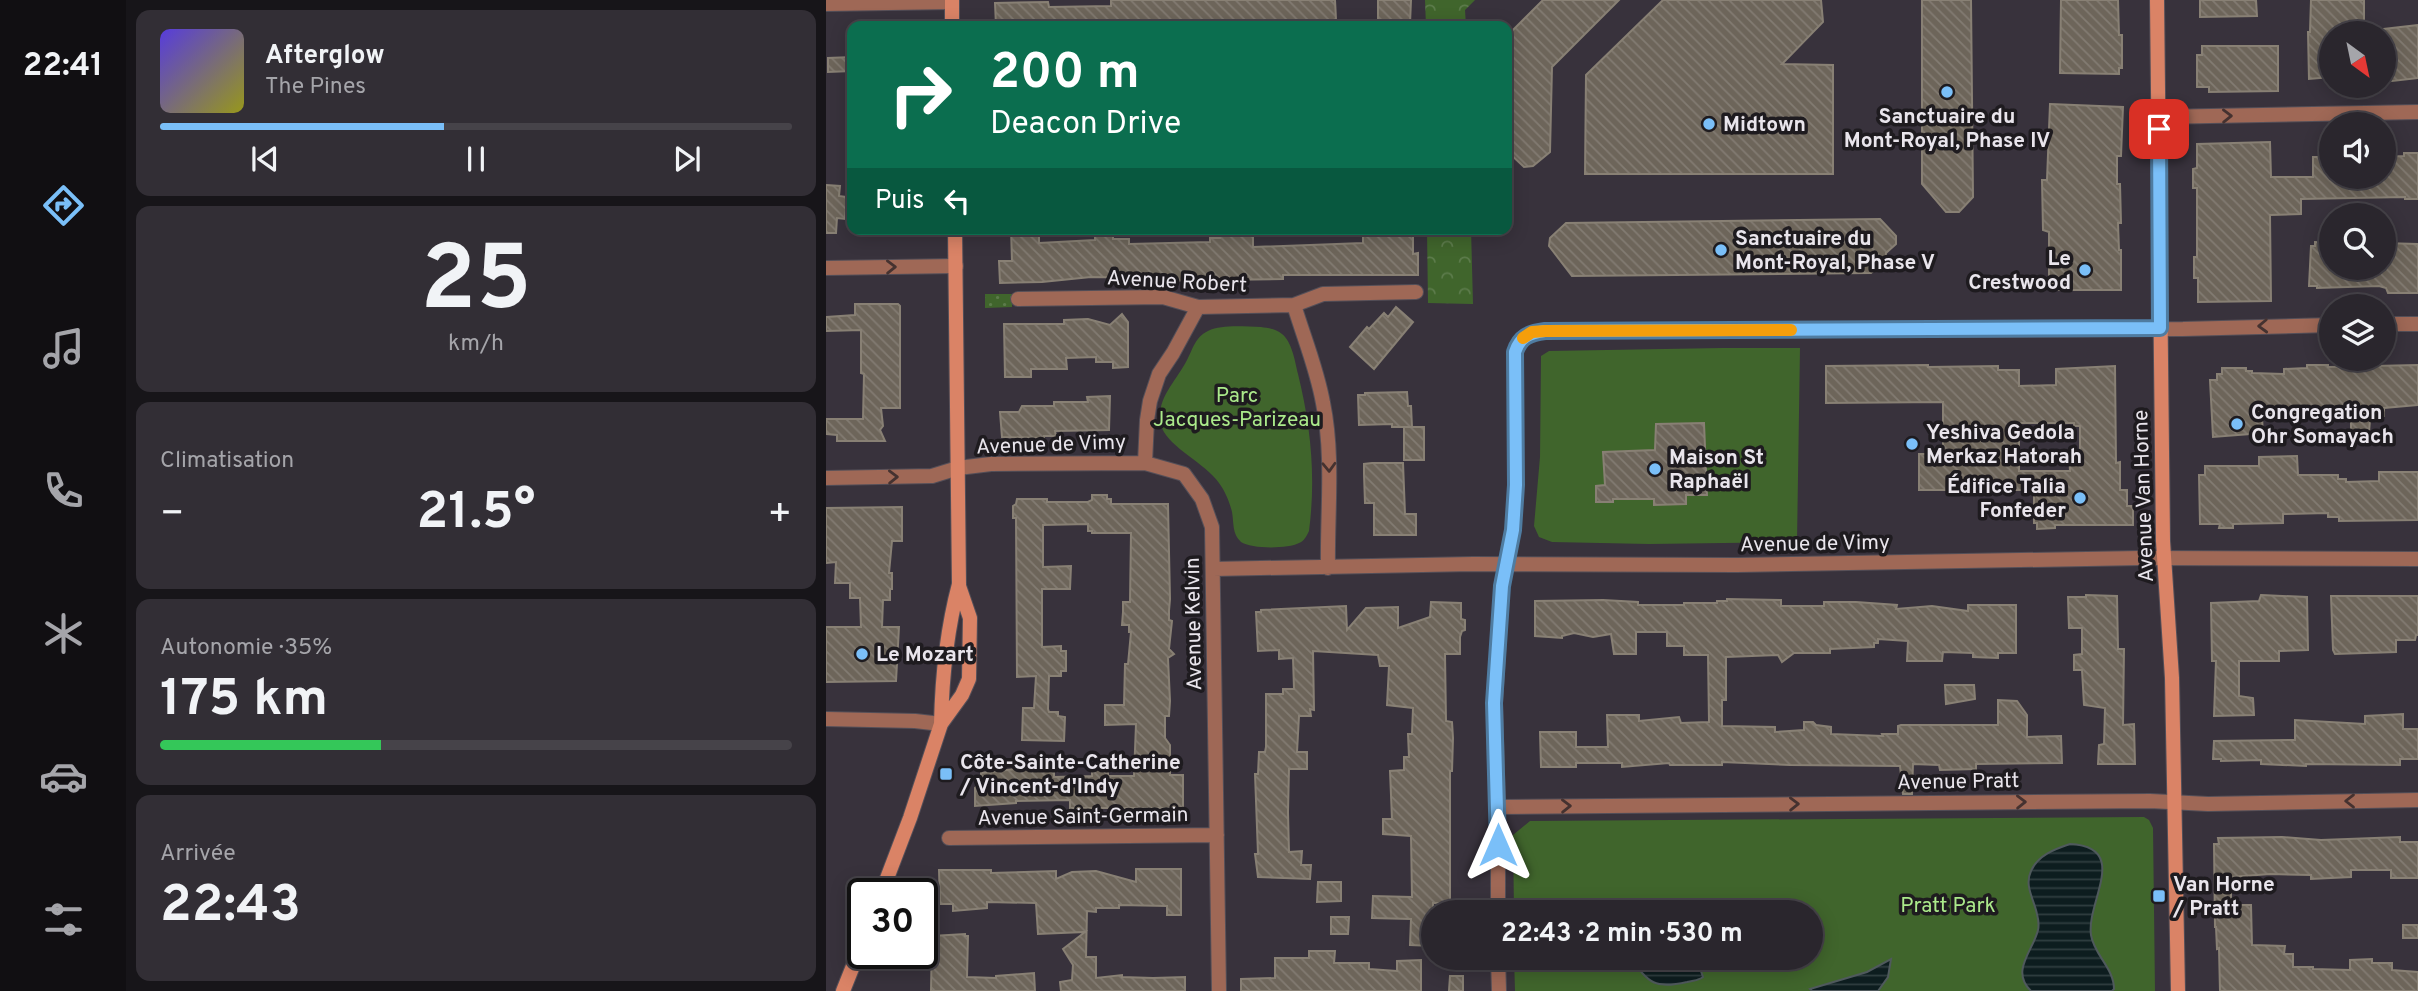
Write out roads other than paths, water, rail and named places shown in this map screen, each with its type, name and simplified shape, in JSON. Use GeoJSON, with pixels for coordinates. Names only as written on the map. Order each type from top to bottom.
{"type":"FeatureCollection","features":[{"type":"Feature","properties":{"kind":"main road","name":"Avenue Van Horne"},"geometry":{"type":"LineString","coordinates":[[2157,0],[2163,541],[2172,678],[2178,991]]}},
{"type":"Feature","properties":{"kind":"main road"},"geometry":{"type":"LineString","coordinates":[[952,1],[953,21]]}},
{"type":"Feature","properties":{"kind":"main road"},"geometry":{"type":"LineString","coordinates":[[887,878],[941,724],[951,615],[959,584],[955,235]]}},
{"type":"Feature","properties":{"kind":"main road"},"geometry":{"type":"LineString","coordinates":[[941,724],[962,695],[969,679],[970,618],[959,584]]}},
{"type":"Feature","properties":{"kind":"main road"},"geometry":{"type":"LineString","coordinates":[[843,991],[852,969]]}},
{"type":"Feature","properties":{"kind":"street"},"geometry":{"type":"LineString","coordinates":[[826,4],[952,1]]}},
{"type":"Feature","properties":{"kind":"street"},"geometry":{"type":"LineString","coordinates":[[2159,117],[2418,112]]}},
{"type":"Feature","properties":{"kind":"street"},"geometry":{"type":"LineString","coordinates":[[826,268],[956,266]]}},
{"type":"Feature","properties":{"kind":"street","name":"Avenue Robert"},"geometry":{"type":"LineString","coordinates":[[1018,299],[1163,297],[1199,307],[1294,305],[1323,294],[1416,292]]}},
{"type":"Feature","properties":{"kind":"street"},"geometry":{"type":"LineString","coordinates":[[1294,305],[1316,370],[1324,405],[1330,475],[1328,568]]}},
{"type":"Feature","properties":{"kind":"street"},"geometry":{"type":"LineString","coordinates":[[1145,463],[1147,420],[1159,374],[1199,307]]}},
{"type":"Feature","properties":{"kind":"street"},"geometry":{"type":"LineString","coordinates":[[2396,324],[2418,324]]}},
{"type":"Feature","properties":{"kind":"street"},"geometry":{"type":"LineString","coordinates":[[1498,900],[1494,703],[1502,586],[1513,530],[1517,454],[1515,352],[1523,337],[1532,332],[1545,331],[2319,325]]}},
{"type":"Feature","properties":{"kind":"street","name":"Avenue de Vimy"},"geometry":{"type":"LineString","coordinates":[[826,478],[932,476],[958,468],[991,464],[1145,463]]}},
{"type":"Feature","properties":{"kind":"street","name":"Avenue Kelvin"},"geometry":{"type":"LineString","coordinates":[[1145,463],[1184,474],[1202,499],[1212,527],[1219,991]]}},
{"type":"Feature","properties":{"kind":"street","name":"Avenue de Vimy"},"geometry":{"type":"LineString","coordinates":[[1213,569],[1507,564],[1737,565],[2165,559],[2418,559]]}},
{"type":"Feature","properties":{"kind":"street"},"geometry":{"type":"LineString","coordinates":[[826,719],[941,724]]}},
{"type":"Feature","properties":{"kind":"street","name":"Avenue Pratt"},"geometry":{"type":"LineString","coordinates":[[1498,807],[2150,801],[2208,804],[2418,800]]}},
{"type":"Feature","properties":{"kind":"street","name":"Avenue Saint-Germain"},"geometry":{"type":"LineString","coordinates":[[949,838],[1217,835]]}},
{"type":"Feature","properties":{"kind":"street"},"geometry":{"type":"LineString","coordinates":[[1498,970],[1499,991]]}},
{"type":"Feature","properties":{"kind":"place","name":"Sanctuaire du Mont-Royal, Phase IV"},"geometry":{"type":"Point","coordinates":[1947,92]}},
{"type":"Feature","properties":{"kind":"place","name":"Midtown"},"geometry":{"type":"Point","coordinates":[1709,124]}},
{"type":"Feature","properties":{"kind":"place","name":"Sanctuaire du Mont-Royal, Phase V"},"geometry":{"type":"Point","coordinates":[1721,250]}},
{"type":"Feature","properties":{"kind":"place","name":"Le Crestwood"},"geometry":{"type":"Point","coordinates":[2085,270]}},
{"type":"Feature","properties":{"kind":"place","name":"Congregation Ohr Somayach"},"geometry":{"type":"Point","coordinates":[2237,424]}},
{"type":"Feature","properties":{"kind":"place","name":"Yeshiva Gedola Merkaz Hatorah"},"geometry":{"type":"Point","coordinates":[1912,444]}},
{"type":"Feature","properties":{"kind":"place","name":"Maison St Raphaël"},"geometry":{"type":"Point","coordinates":[1655,469]}},
{"type":"Feature","properties":{"kind":"place","name":"Édifice Talia Fonfeder"},"geometry":{"type":"Point","coordinates":[2080,498]}},
{"type":"Feature","properties":{"kind":"place","name":"Le Mozart"},"geometry":{"type":"Point","coordinates":[862,654]}},
{"type":"Feature","properties":{"kind":"place","name":"Côte-Sainte-Catherine / Vincent-d'Indy"},"geometry":{"type":"Point","coordinates":[946,774]}},
{"type":"Feature","properties":{"kind":"place","name":"Van Horne / Pratt"},"geometry":{"type":"Point","coordinates":[2159,896]}},
{"type":"Feature","properties":{"kind":"park label","name":"Parc Jacques-Parizeau"},"geometry":{"type":"Point","coordinates":[1237,407]}},
{"type":"Feature","properties":{"kind":"park label","name":"Pratt Park"},"geometry":{"type":"Point","coordinates":[1948,905]}}]}
